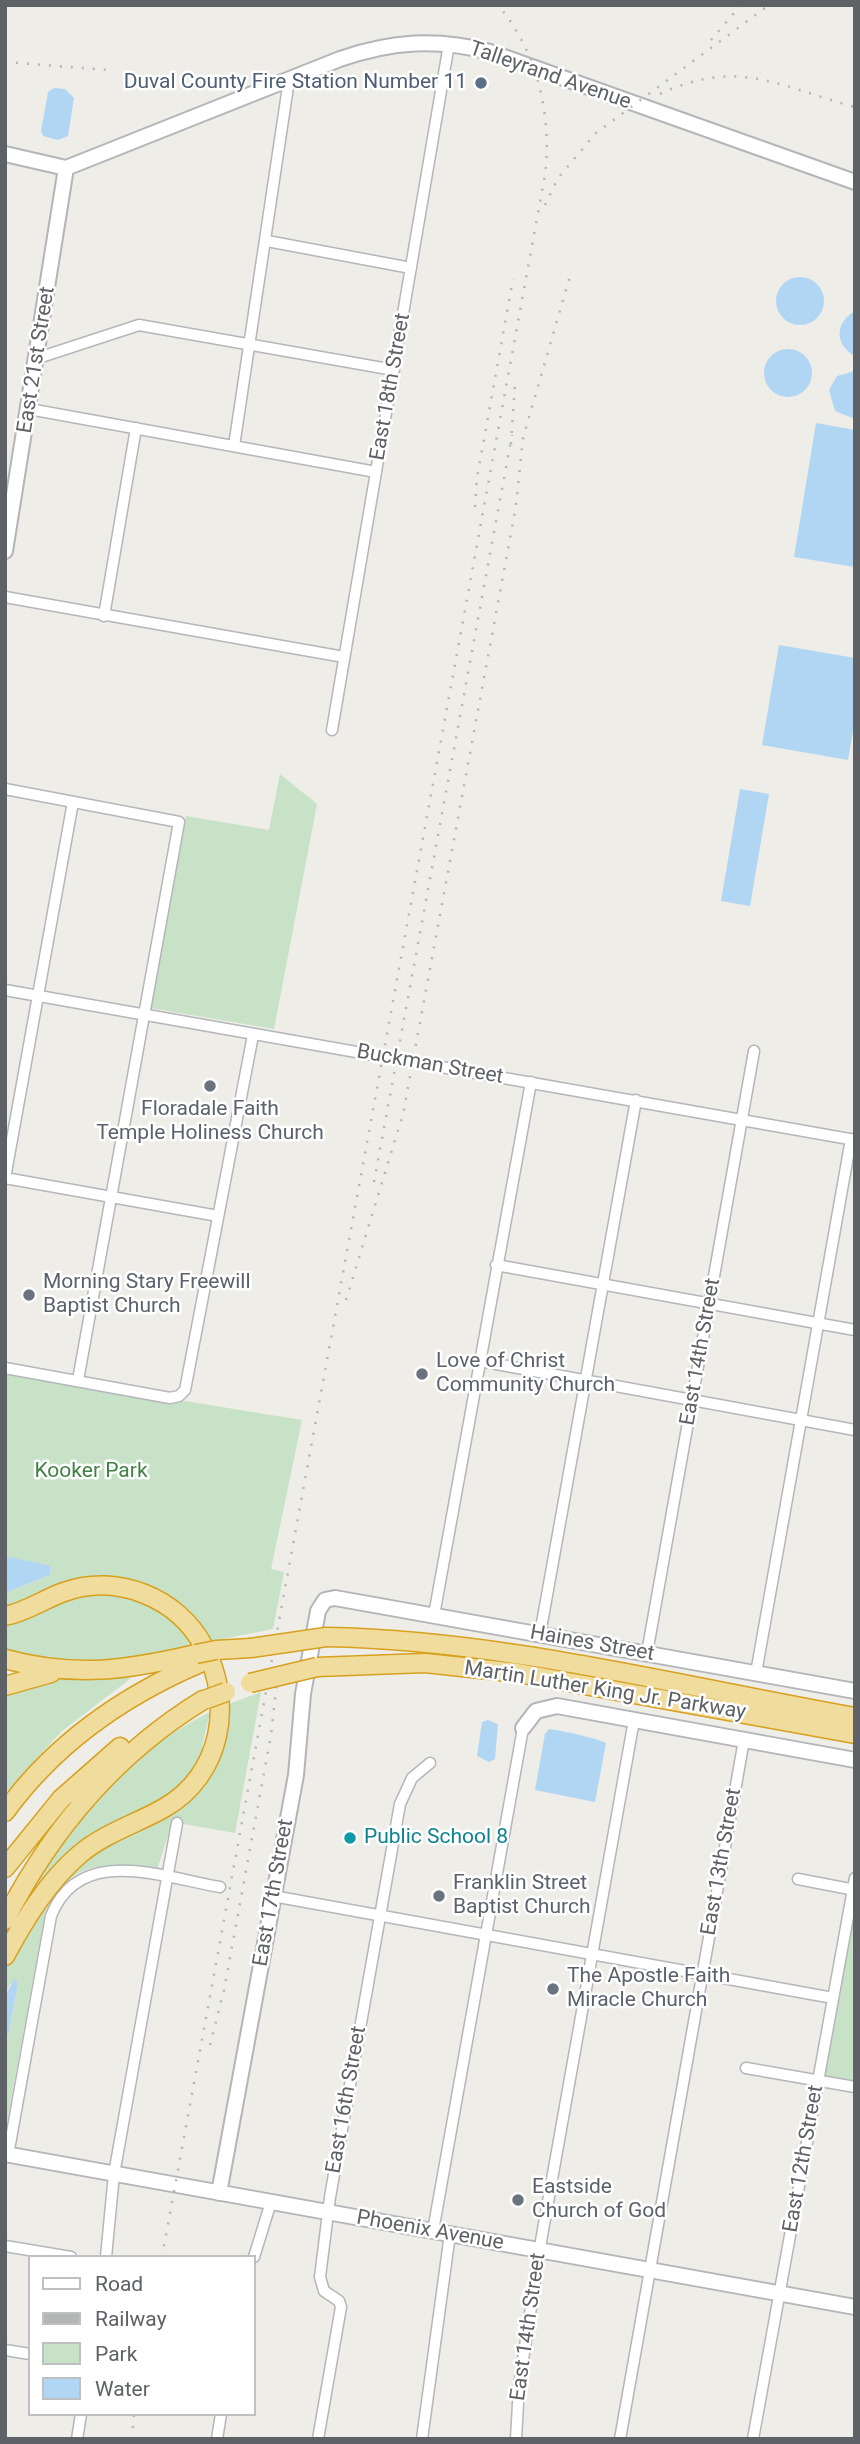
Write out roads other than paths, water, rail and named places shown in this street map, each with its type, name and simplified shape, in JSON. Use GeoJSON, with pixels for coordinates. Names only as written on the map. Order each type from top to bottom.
{"type":"FeatureCollection","features":[{"type":"Feature","properties":{"kind":"highway"},"geometry":{"type":"LineString","coordinates":[[5,1616],[80,1587],[102,1584],[146,1594],[166,1604],[200,1639],[216,1673],[222,1700],[213,1752],[190,1787],[164,1808],[92,1845],[68,1865],[38,1901],[5,1956]]}},
{"type":"Feature","properties":{"kind":"highway","name":"Martin Luther King Jr. Parkway"},"geometry":{"type":"LineString","coordinates":[[198,1658],[326,1637],[371,1639],[512,1655],[855,1717]]}},
{"type":"Feature","properties":{"kind":"highway"},"geometry":{"type":"LineString","coordinates":[[5,1686],[25,1678],[72,1671],[132,1669],[198,1658]]}},
{"type":"Feature","properties":{"kind":"highway"},"geometry":{"type":"LineString","coordinates":[[5,1812],[44,1764],[82,1731],[198,1658]]}},
{"type":"Feature","properties":{"kind":"highway"},"geometry":{"type":"LineString","coordinates":[[5,1659],[72,1671]]}},
{"type":"Feature","properties":{"kind":"highway","name":"Martin Luther King Jr. Parkway"},"geometry":{"type":"LineString","coordinates":[[5,1868],[37,1826],[85,1775],[140,1733],[205,1700],[250,1683],[317,1667],[425,1663],[518,1673],[855,1734]]}},
{"type":"Feature","properties":{"kind":"highway"},"geometry":{"type":"LineString","coordinates":[[5,1920],[43,1855],[89,1792],[155,1731],[205,1700]]}},
{"type":"Feature","properties":{"kind":"street","name":"Talleyrand Avenue"},"geometry":{"type":"LineString","coordinates":[[66,168],[374,47],[412,42],[449,44],[490,52],[855,182]]}},
{"type":"Feature","properties":{"kind":"street","name":"East 18th Street"},"geometry":{"type":"LineString","coordinates":[[332,730],[449,44]]}},
{"type":"Feature","properties":{"kind":"street"},"geometry":{"type":"LineString","coordinates":[[234,446],[267,241],[289,80]]}},
{"type":"Feature","properties":{"kind":"street"},"geometry":{"type":"LineString","coordinates":[[5,154],[66,168]]}},
{"type":"Feature","properties":{"kind":"street","name":"East 21st Street"},"geometry":{"type":"LineString","coordinates":[[5,551],[10,493],[38,358],[66,168]]}},
{"type":"Feature","properties":{"kind":"street"},"geometry":{"type":"LineString","coordinates":[[267,241],[411,268]]}},
{"type":"Feature","properties":{"kind":"street"},"geometry":{"type":"LineString","coordinates":[[38,358],[139,325],[394,370]]}},
{"type":"Feature","properties":{"kind":"street"},"geometry":{"type":"LineString","coordinates":[[29,409],[376,472]]}},
{"type":"Feature","properties":{"kind":"street"},"geometry":{"type":"LineString","coordinates":[[104,615],[136,428]]}},
{"type":"Feature","properties":{"kind":"street"},"geometry":{"type":"LineString","coordinates":[[5,597],[344,657]]}},
{"type":"Feature","properties":{"kind":"street"},"geometry":{"type":"LineString","coordinates":[[5,789],[179,822],[78,1380]]}},
{"type":"Feature","properties":{"kind":"street"},"geometry":{"type":"LineString","coordinates":[[73,802],[5,1178],[218,1216]]}},
{"type":"Feature","properties":{"kind":"street","name":"Buckman Street"},"geometry":{"type":"LineString","coordinates":[[5,990],[853,1139]]}},
{"type":"Feature","properties":{"kind":"street"},"geometry":{"type":"LineString","coordinates":[[5,1368],[170,1398],[185,1391],[253,1035]]}},
{"type":"Feature","properties":{"kind":"street","name":"East 14th Street"},"geometry":{"type":"LineString","coordinates":[[647,1653],[754,1051]]}},
{"type":"Feature","properties":{"kind":"street"},"geometry":{"type":"LineString","coordinates":[[434,1615],[531,1082]]}},
{"type":"Feature","properties":{"kind":"street"},"geometry":{"type":"LineString","coordinates":[[540,1634],[636,1100]]}},
{"type":"Feature","properties":{"kind":"street"},"geometry":{"type":"LineString","coordinates":[[756,1674],[853,1139]]}},
{"type":"Feature","properties":{"kind":"street"},"geometry":{"type":"LineString","coordinates":[[496,1265],[855,1330]]}},
{"type":"Feature","properties":{"kind":"street"},"geometry":{"type":"LineString","coordinates":[[480,1361],[855,1430]]}},
{"type":"Feature","properties":{"kind":"street","name":"Haines Street"},"geometry":{"type":"LineString","coordinates":[[329,1598],[855,1691]]}},
{"type":"Feature","properties":{"kind":"street","name":"East 17th Street"},"geometry":{"type":"LineString","coordinates":[[219,2193],[296,1775],[303,1694],[318,1611],[321,1603],[329,1598]]}},
{"type":"Feature","properties":{"kind":"street"},"geometry":{"type":"LineString","coordinates":[[433,2231],[523,1728],[530,1716],[550,1706],[855,1760]]}},
{"type":"Feature","properties":{"kind":"street","name":"East 14th Street"},"geometry":{"type":"LineString","coordinates":[[516,2439],[519,2386],[541,2251],[634,1720]]}},
{"type":"Feature","properties":{"kind":"street","name":"East 13th Street"},"geometry":{"type":"LineString","coordinates":[[620,2439],[744,1740]]}},
{"type":"Feature","properties":{"kind":"street","name":"East 16th Street"},"geometry":{"type":"LineString","coordinates":[[318,2439],[341,2307],[339,2301],[324,2291],[320,2277],[329,2213],[403,1794],[417,1771],[430,1763]]}},
{"type":"Feature","properties":{"kind":"street"},"geometry":{"type":"LineString","coordinates":[[107,2255],[114,2174],[177,1823]]}},
{"type":"Feature","properties":{"kind":"street"},"geometry":{"type":"LineString","coordinates":[[6,2154],[51,1916],[58,1900],[74,1882],[98,1871],[118,1870],[220,1887]]}},
{"type":"Feature","properties":{"kind":"street","name":"East 12th Street"},"geometry":{"type":"LineString","coordinates":[[753,2439],[855,1878]]}},
{"type":"Feature","properties":{"kind":"street"},"geometry":{"type":"LineString","coordinates":[[798,1879],[854,1890]]}},
{"type":"Feature","properties":{"kind":"street"},"geometry":{"type":"LineString","coordinates":[[273,1896],[833,1998]]}},
{"type":"Feature","properties":{"kind":"street"},"geometry":{"type":"LineString","coordinates":[[746,2068],[855,2087]]}},
{"type":"Feature","properties":{"kind":"street","name":"Phoenix Avenue"},"geometry":{"type":"LineString","coordinates":[[6,2154],[855,2307]]}},
{"type":"Feature","properties":{"kind":"street"},"geometry":{"type":"LineString","coordinates":[[255,2255],[271,2202]]}},
{"type":"Feature","properties":{"kind":"street"},"geometry":{"type":"LineString","coordinates":[[422,2439],[450,2234]]}},
{"type":"Feature","properties":{"kind":"street"},"geometry":{"type":"LineString","coordinates":[[5,2246],[59,2255]]}},
{"type":"Feature","properties":{"kind":"street"},"geometry":{"type":"LineString","coordinates":[[5,2350],[28,2354]]}},
{"type":"Feature","properties":{"kind":"street"},"geometry":{"type":"LineString","coordinates":[[77,2439],[81,2416]]}},
{"type":"Feature","properties":{"kind":"street"},"geometry":{"type":"LineString","coordinates":[[217,2439],[221,2416]]}},
{"type":"Feature","properties":{"kind":"water"},"geometry":{"type":"Polygon","coordinates":[[[54,88],[65,89],[74,98],[68,136],[58,140],[43,136],[41,131],[48,92],[54,88]]]}},
{"type":"Feature","properties":{"kind":"water"},"geometry":{"type":"Polygon","coordinates":[[[800,277],[817,284],[824,301],[817,318],[800,325],[783,318],[776,301],[783,284],[800,277]]]}},
{"type":"Feature","properties":{"kind":"water"},"geometry":{"type":"Polygon","coordinates":[[[855,311],[855,356],[843,346],[840,334],[844,321],[855,311]]]}},
{"type":"Feature","properties":{"kind":"water"},"geometry":{"type":"Polygon","coordinates":[[[788,349],[805,356],[812,373],[805,390],[788,397],[771,390],[764,373],[771,356],[788,349]]]}},
{"type":"Feature","properties":{"kind":"water"},"geometry":{"type":"Polygon","coordinates":[[[855,371],[855,419],[835,411],[829,390],[837,376],[855,371]]]}},
{"type":"Feature","properties":{"kind":"water"},"geometry":{"type":"Polygon","coordinates":[[[816,423],[855,430],[855,567],[794,557],[816,423]]]}},
{"type":"Feature","properties":{"kind":"water"},"geometry":{"type":"Polygon","coordinates":[[[779,645],[855,658],[855,719],[848,760],[762,745],[779,645]]]}},
{"type":"Feature","properties":{"kind":"water"},"geometry":{"type":"Polygon","coordinates":[[[740,789],[769,794],[750,906],[721,901],[740,789]]]}},
{"type":"Feature","properties":{"kind":"water"},"geometry":{"type":"Polygon","coordinates":[[[5,1556],[51,1566],[50,1575],[5,1593],[5,1556]]]}},
{"type":"Feature","properties":{"kind":"water"},"geometry":{"type":"Polygon","coordinates":[[[488,1720],[498,1724],[495,1759],[489,1762],[477,1756],[482,1722],[488,1720]]]}},
{"type":"Feature","properties":{"kind":"water"},"geometry":{"type":"Polygon","coordinates":[[[549,1729],[606,1743],[595,1802],[535,1790],[545,1734],[549,1729]]]}},
{"type":"Feature","properties":{"kind":"water"},"geometry":{"type":"Polygon","coordinates":[[[14,1979],[18,1984],[5,2051],[5,1997],[14,1979]]]}},
{"type":"Feature","properties":{"kind":"railway"},"geometry":{"type":"LineString","coordinates":[[162,2255],[545,175],[546,130],[539,86],[523,43],[498,5]]}},
{"type":"Feature","properties":{"kind":"railway"},"geometry":{"type":"LineString","coordinates":[[711,40],[741,5]]}},
{"type":"Feature","properties":{"kind":"railway"},"geometry":{"type":"LineString","coordinates":[[545,205],[558,178],[596,133],[769,5]]}},
{"type":"Feature","properties":{"kind":"railway"},"geometry":{"type":"LineString","coordinates":[[5,62],[108,70]]}},
{"type":"Feature","properties":{"kind":"railway"},"geometry":{"type":"LineString","coordinates":[[660,94],[688,83],[737,77],[781,84],[855,107]]}},
{"type":"Feature","properties":{"kind":"railway"},"geometry":{"type":"LineString","coordinates":[[346,1300],[403,1114],[516,506],[523,438],[570,276]]}},
{"type":"Feature","properties":{"kind":"railway"},"geometry":{"type":"LineString","coordinates":[[475,507],[477,478],[513,279]]}},
{"type":"Feature","properties":{"kind":"railway"},"geometry":{"type":"LineString","coordinates":[[511,444],[515,384]]}},
{"type":"Feature","properties":{"kind":"railway"},"geometry":{"type":"LineString","coordinates":[[374,1182],[512,435]]}},
{"type":"Feature","properties":{"kind":"railway"},"geometry":{"type":"LineString","coordinates":[[210,2045],[224,1990],[271,1735],[277,1680]]}},
{"type":"Feature","properties":{"kind":"railway"},"geometry":{"type":"LineString","coordinates":[[132,2439],[134,2416]]}},
{"type":"Feature","properties":{"kind":"place","name":"Duval County Fire Station Number 11"},"geometry":{"type":"Point","coordinates":[481,83]}},
{"type":"Feature","properties":{"kind":"place","name":"Floradale Faith Temple Holiness Church"},"geometry":{"type":"Point","coordinates":[210,1086]}},
{"type":"Feature","properties":{"kind":"place","name":"Morning Stary Freewill Baptist Church"},"geometry":{"type":"Point","coordinates":[29,1295]}},
{"type":"Feature","properties":{"kind":"place","name":"Love of Christ Community Church"},"geometry":{"type":"Point","coordinates":[422,1374]}},
{"type":"Feature","properties":{"kind":"place","name":"Public School 8"},"geometry":{"type":"Point","coordinates":[350,1838]}},
{"type":"Feature","properties":{"kind":"place","name":"Franklin Street Baptist Church"},"geometry":{"type":"Point","coordinates":[439,1896]}},
{"type":"Feature","properties":{"kind":"place","name":"The Apostle Faith Miracle Church"},"geometry":{"type":"Point","coordinates":[553,1989]}},
{"type":"Feature","properties":{"kind":"place","name":"Eastside Church of God"},"geometry":{"type":"Point","coordinates":[518,2200]}},
{"type":"Feature","properties":{"kind":"park label","name":"Kooker Park"},"geometry":{"type":"Point","coordinates":[91,1472]}}]}
